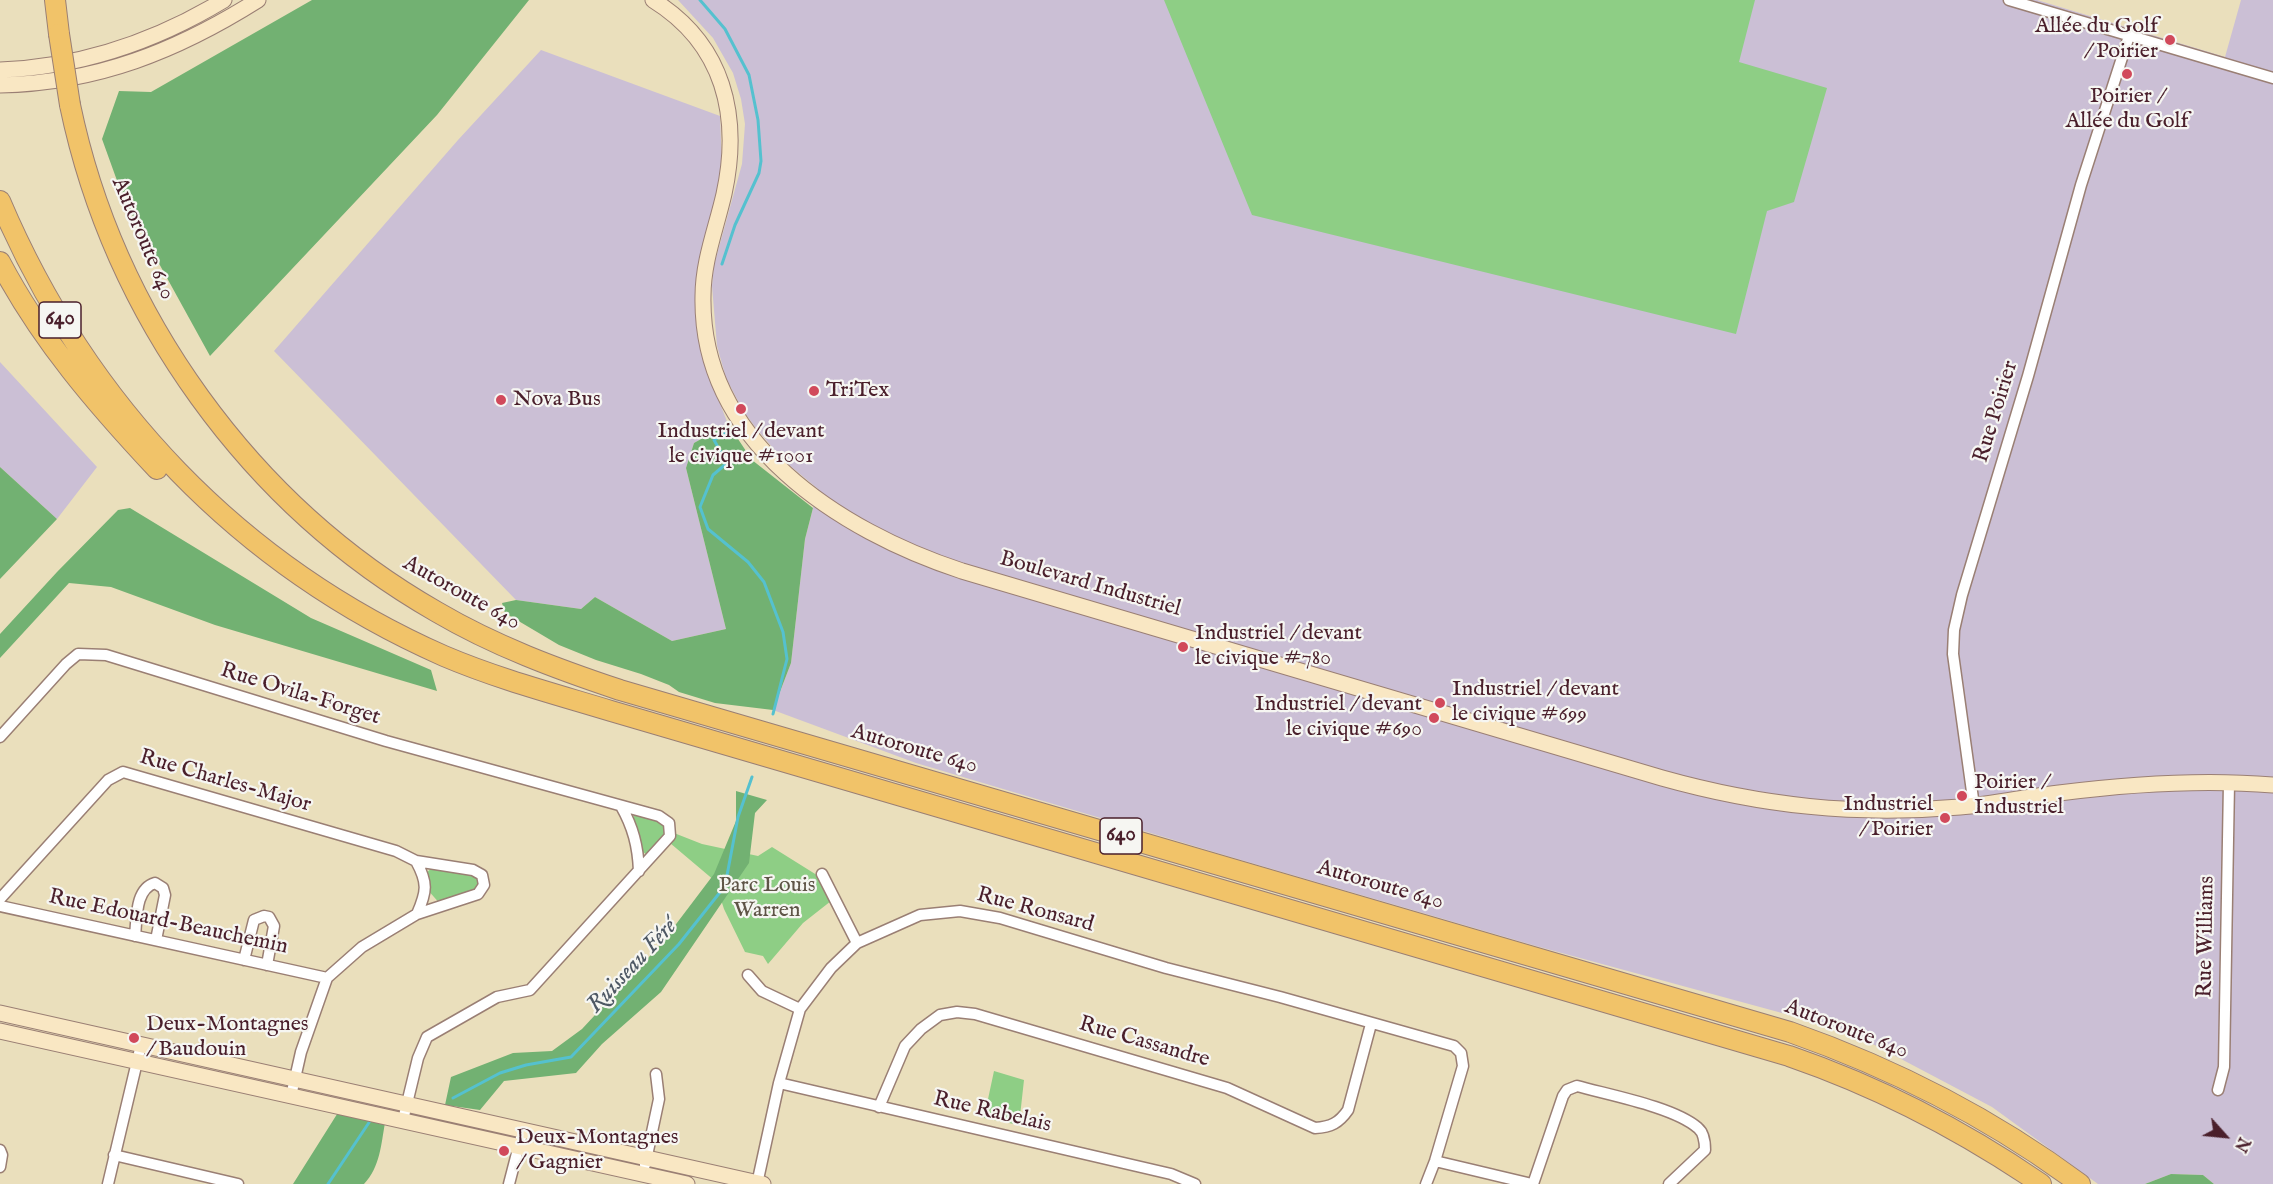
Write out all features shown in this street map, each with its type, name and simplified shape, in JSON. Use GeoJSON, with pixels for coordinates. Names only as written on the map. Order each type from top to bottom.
{"type":"FeatureCollection","features":[{"type":"Feature","properties":{"kind":"highway","name":"Autoroute 640"},"geometry":{"type":"LineString","coordinates":[[56,0],[70,105],[94,192],[121,262],[156,330],[210,411],[278,489],[311,521],[359,560],[435,611],[529,657],[620,690],[1790,1032],[1873,1063],[1943,1097],[2013,1137],[2080,1184]]}},
{"type":"Feature","properties":{"kind":"highway"},"geometry":{"type":"LineString","coordinates":[[59,34],[62,0]]}},
{"type":"Feature","properties":{"kind":"highway","name":"Autoroute 640"},"geometry":{"type":"LineString","coordinates":[[0,201],[25,256],[58,317],[103,383],[133,433],[162,464],[253,540],[309,581],[349,607],[412,641],[479,670],[679,731],[1789,1056],[1862,1084],[1926,1114],[1988,1149],[2041,1184]]}},
{"type":"Feature","properties":{"kind":"highway"},"geometry":{"type":"LineString","coordinates":[[0,262],[29,314],[48,342],[91,397],[133,433]]}},
{"type":"Feature","properties":{"kind":"street"},"geometry":{"type":"LineString","coordinates":[[0,70],[48,66],[99,55],[165,30],[224,0]]}},
{"type":"Feature","properties":{"kind":"street"},"geometry":{"type":"LineString","coordinates":[[0,85],[68,79],[135,62],[201,34],[258,0]]}},
{"type":"Feature","properties":{"kind":"street","name":"Boulevard Industriel"},"geometry":{"type":"LineString","coordinates":[[653,0],[680,21],[705,50],[721,78],[729,109],[731,147],[727,180],[707,256],[703,288],[706,333],[715,369],[735,413],[759,447],[795,482],[847,518],[903,548],[962,570],[1706,790],[1759,801],[1825,808],[1885,810],[1974,806],[2097,789],[2229,783],[2273,785]]}},
{"type":"Feature","properties":{"kind":"street"},"geometry":{"type":"LineString","coordinates":[[2009,0],[2273,78]]}},
{"type":"Feature","properties":{"kind":"street","name":"Rue Poirier"},"geometry":{"type":"LineString","coordinates":[[1974,806],[1953,654],[1954,630],[1962,595],[2041,333],[2081,185],[2129,36]]}},
{"type":"Feature","properties":{"kind":"street","name":"Rue Ovila-Forget"},"geometry":{"type":"LineString","coordinates":[[0,737],[66,664],[78,654],[106,655],[386,741],[659,816],[669,823],[670,836],[530,990],[497,997],[427,1037],[418,1059],[403,1120]]}},
{"type":"Feature","properties":{"kind":"street","name":"Rue Charles-Major"},"geometry":{"type":"LineString","coordinates":[[0,899],[108,780],[123,772],[396,851],[416,861],[473,870],[482,875],[484,885],[478,894],[417,914],[362,946],[327,978],[301,1052],[291,1096]]}},
{"type":"Feature","properties":{"kind":"street","name":"Rue Williams"},"geometry":{"type":"LineString","coordinates":[[2218,1090],[2224,1066],[2229,783]]}},
{"type":"Feature","properties":{"kind":"street"},"geometry":{"type":"LineString","coordinates":[[621,806],[630,821],[638,849],[639,871]]}},
{"type":"Feature","properties":{"kind":"street"},"geometry":{"type":"LineString","coordinates":[[416,861],[424,875],[426,888],[417,914]]}},
{"type":"Feature","properties":{"kind":"street"},"geometry":{"type":"LineString","coordinates":[[822,874],[857,943]]}},
{"type":"Feature","properties":{"kind":"street"},"geometry":{"type":"LineString","coordinates":[[135,936],[140,896],[148,885],[155,883],[163,888],[165,895],[156,940]]}},
{"type":"Feature","properties":{"kind":"street","name":"Rue Edouard-Beauchemin"},"geometry":{"type":"LineString","coordinates":[[0,906],[327,978]]}},
{"type":"Feature","properties":{"kind":"street","name":"Rue Ronsard"},"geometry":{"type":"LineString","coordinates":[[760,1184],[779,1083],[800,1009],[831,968],[857,943],[920,915],[960,911],[1000,918],[1166,968],[1280,997],[1454,1046],[1461,1053],[1463,1066],[1435,1161]]}},
{"type":"Feature","properties":{"kind":"street"},"geometry":{"type":"LineString","coordinates":[[244,960],[254,920],[264,916],[269,917],[274,926],[267,965]]}},
{"type":"Feature","properties":{"kind":"street"},"geometry":{"type":"LineString","coordinates":[[748,975],[762,991],[800,1009]]}},
{"type":"Feature","properties":{"kind":"street","name":"Rue Cassandre"},"geometry":{"type":"LineString","coordinates":[[879,1107],[905,1046],[921,1029],[940,1015],[957,1012],[975,1014],[1227,1088],[1314,1128],[1328,1128],[1341,1121],[1348,1110],[1371,1024]]}},
{"type":"Feature","properties":{"kind":"street"},"geometry":{"type":"LineString","coordinates":[[0,1013],[760,1184]]}},
{"type":"Feature","properties":{"kind":"street"},"geometry":{"type":"LineString","coordinates":[[0,1031],[687,1184]]}},
{"type":"Feature","properties":{"kind":"street"},"geometry":{"type":"LineString","coordinates":[[108,1184],[141,1045]]}},
{"type":"Feature","properties":{"kind":"street"},"geometry":{"type":"LineString","coordinates":[[643,1174],[659,1099],[656,1074]]}},
{"type":"Feature","properties":{"kind":"street","name":"Rue Rabelais"},"geometry":{"type":"LineString","coordinates":[[779,1083],[1171,1174],[1195,1184]]}},
{"type":"Feature","properties":{"kind":"street"},"geometry":{"type":"LineString","coordinates":[[1426,1184],[1435,1161],[1532,1184],[1563,1096],[1567,1090],[1577,1086],[1671,1113],[1699,1129],[1705,1141],[1705,1150],[1669,1184]]}},
{"type":"Feature","properties":{"kind":"street"},"geometry":{"type":"LineString","coordinates":[[509,1184],[523,1130]]}},
{"type":"Feature","properties":{"kind":"street"},"geometry":{"type":"LineString","coordinates":[[0,1150],[2,1155],[0,1167]]}},
{"type":"Feature","properties":{"kind":"street"},"geometry":{"type":"LineString","coordinates":[[114,1155],[232,1183]]}},
{"type":"Feature","properties":{"kind":"shaded area"},"geometry":{"type":"Polygon","coordinates":[[[678,0],[2037,0],[2225,57],[2241,0],[2273,0],[2273,1184],[2214,1184],[2203,1175],[2171,1174],[2145,1184],[2098,1184],[1992,1107],[1848,1031],[1536,946],[916,763],[773,710],[791,663],[805,539],[818,489],[783,460],[755,427],[742,409],[726,378],[717,346],[712,286],[714,265],[742,164],[745,124],[741,99],[733,73],[713,38],[678,0]]]}},
{"type":"Feature","properties":{"kind":"shaded area"},"geometry":{"type":"Polygon","coordinates":[[[541,50],[720,116],[722,165],[696,302],[701,340],[710,378],[728,424],[694,443],[686,468],[726,629],[672,641],[595,597],[581,609],[516,600],[274,351],[458,140],[541,50]]]}},
{"type":"Feature","properties":{"kind":"shaded area"},"geometry":{"type":"Polygon","coordinates":[[[0,362],[97,467],[57,519],[0,467],[0,362]]]}},
{"type":"Feature","properties":{"kind":"green space"},"geometry":{"type":"Polygon","coordinates":[[[312,0],[529,0],[437,115],[210,356],[124,200],[102,139],[119,91],[151,92],[312,0]]]}},
{"type":"Feature","properties":{"kind":"green space"},"geometry":{"type":"Polygon","coordinates":[[[1164,0],[1755,0],[1739,62],[1827,88],[1794,202],[1767,211],[1736,334],[1252,215],[1164,0]]]}},
{"type":"Feature","properties":{"kind":"green space"},"geometry":{"type":"Polygon","coordinates":[[[728,424],[752,460],[813,508],[805,539],[791,663],[773,710],[715,703],[679,692],[669,685],[641,674],[596,660],[559,645],[505,613],[502,603],[516,600],[581,609],[595,597],[672,641],[726,629],[686,468],[694,443],[728,424]]]}},
{"type":"Feature","properties":{"kind":"green space"},"geometry":{"type":"Polygon","coordinates":[[[0,467],[57,519],[0,579],[0,467]]]}},
{"type":"Feature","properties":{"kind":"green space"},"geometry":{"type":"Polygon","coordinates":[[[130,508],[311,618],[431,670],[437,691],[215,625],[111,587],[69,583],[0,658],[0,634],[118,510],[130,508]]]}},
{"type":"Feature","properties":{"kind":"green space"},"geometry":{"type":"Polygon","coordinates":[[[736,791],[767,800],[755,813],[749,863],[661,992],[602,1044],[576,1073],[504,1081],[480,1110],[445,1105],[451,1077],[513,1053],[552,1051],[582,1029],[661,944],[714,874],[736,821],[736,791]]]}},
{"type":"Feature","properties":{"kind":"green space"},"geometry":{"type":"Polygon","coordinates":[[[636,813],[659,816],[670,836],[649,856],[638,849],[630,821],[636,813]]]}},
{"type":"Feature","properties":{"kind":"green space","name":"Parc Louis Warren"},"geometry":{"type":"Polygon","coordinates":[[[674,833],[702,844],[758,856],[772,847],[820,877],[831,901],[803,923],[768,964],[763,956],[745,952],[724,909],[715,881],[670,843],[674,833]]]}},
{"type":"Feature","properties":{"kind":"green space"},"geometry":{"type":"Polygon","coordinates":[[[436,864],[482,875],[478,894],[442,906],[426,888],[424,875],[436,864]]]}},
{"type":"Feature","properties":{"kind":"green space"},"geometry":{"type":"Polygon","coordinates":[[[994,1071],[1024,1080],[1019,1125],[984,1118],[994,1071]]]}},
{"type":"Feature","properties":{"kind":"green space"},"geometry":{"type":"Polygon","coordinates":[[[339,1111],[385,1123],[379,1155],[369,1177],[364,1184],[293,1184],[339,1111]]]}},
{"type":"Feature","properties":{"kind":"green space"},"geometry":{"type":"Polygon","coordinates":[[[2171,1174],[2203,1175],[2214,1184],[2145,1184],[2171,1174]]]}},
{"type":"Feature","properties":{"kind":"waterway","name":"Ruisseau Féré"},"geometry":{"type":"LineString","coordinates":[[700,0],[725,29],[749,75],[758,120],[761,161],[759,173],[735,225],[722,264]]}},
{"type":"Feature","properties":{"kind":"waterway","name":"Ruisseau Féré"},"geometry":{"type":"LineString","coordinates":[[727,432],[714,440],[727,463],[713,475],[700,507],[708,529],[748,562],[764,582],[783,632],[787,659],[773,714]]}},
{"type":"Feature","properties":{"kind":"waterway","name":"Ruisseau Féré"},"geometry":{"type":"LineString","coordinates":[[453,1098],[500,1073],[526,1065],[571,1057],[679,944],[725,886],[738,817],[752,777]]}},
{"type":"Feature","properties":{"kind":"waterway","name":"Ruisseau Féré"},"geometry":{"type":"LineString","coordinates":[[328,1184],[370,1121]]}},
{"type":"Feature","properties":{"kind":"place","name":"Allée du Golf / Poirier"},"geometry":{"type":"Point","coordinates":[2170,40]}},
{"type":"Feature","properties":{"kind":"place","name":"Poirier / Allée du Golf"},"geometry":{"type":"Point","coordinates":[2127,74]}},
{"type":"Feature","properties":{"kind":"place","name":"TriTex"},"geometry":{"type":"Point","coordinates":[814,391]}},
{"type":"Feature","properties":{"kind":"place","name":"Nova Bus"},"geometry":{"type":"Point","coordinates":[501,400]}},
{"type":"Feature","properties":{"kind":"place","name":"Industriel / devant le civique #1001"},"geometry":{"type":"Point","coordinates":[741,409]}},
{"type":"Feature","properties":{"kind":"place","name":"Industriel / devant le civique #780"},"geometry":{"type":"Point","coordinates":[1183,647]}},
{"type":"Feature","properties":{"kind":"place","name":"Industriel / devant le civique #699"},"geometry":{"type":"Point","coordinates":[1440,703]}},
{"type":"Feature","properties":{"kind":"place","name":"Industriel / devant le civique #690"},"geometry":{"type":"Point","coordinates":[1434,718]}},
{"type":"Feature","properties":{"kind":"place","name":"Poirier / Industriel"},"geometry":{"type":"Point","coordinates":[1962,796]}},
{"type":"Feature","properties":{"kind":"place","name":"Industriel / Poirier"},"geometry":{"type":"Point","coordinates":[1945,818]}},
{"type":"Feature","properties":{"kind":"place","name":"Deux-Montagnes / Baudouin"},"geometry":{"type":"Point","coordinates":[134,1038]}},
{"type":"Feature","properties":{"kind":"place","name":"Deux-Montagnes / Gagnier"},"geometry":{"type":"Point","coordinates":[504,1151]}}]}
